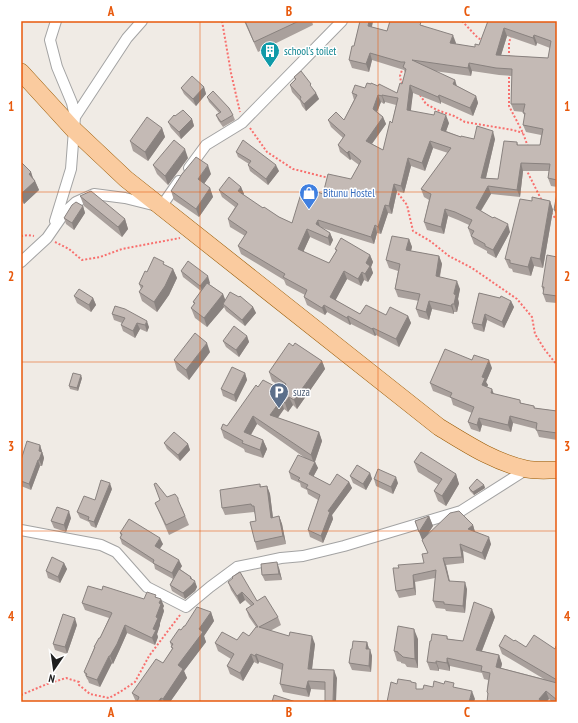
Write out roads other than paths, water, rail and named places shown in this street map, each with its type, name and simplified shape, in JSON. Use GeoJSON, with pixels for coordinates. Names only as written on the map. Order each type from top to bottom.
{"type":"FeatureCollection","features":[{"type":"Feature","properties":{"kind":"main road"},"geometry":{"type":"LineString","coordinates":[[21,72],[74,124],[126,179],[439,427],[480,452],[506,464],[527,469],[557,470]]}},
{"type":"Feature","properties":{"kind":"street"},"geometry":{"type":"LineString","coordinates":[[47,238],[56,220],[71,169],[74,124],[72,103],[57,67],[50,40],[56,21]]}},
{"type":"Feature","properties":{"kind":"street"},"geometry":{"type":"LineString","coordinates":[[74,124],[127,38],[142,21]]}},
{"type":"Feature","properties":{"kind":"street"},"geometry":{"type":"LineString","coordinates":[[21,262],[47,238],[65,212],[76,202],[94,194],[125,198],[161,207],[206,145],[242,123],[342,21]]}},
{"type":"Feature","properties":{"kind":"street"},"geometry":{"type":"LineString","coordinates":[[21,530],[85,541],[101,545],[116,552],[147,587],[186,607],[237,567],[281,558],[303,556],[344,546],[462,511],[527,469]]}},
{"type":"Feature","properties":{"kind":"place","name":"school's toilet"},"geometry":{"type":"Point","coordinates":[270,68]}},
{"type":"Feature","properties":{"kind":"place","name":"Bitunu Hostel"},"geometry":{"type":"Point","coordinates":[309,210]}},
{"type":"Feature","properties":{"kind":"place","name":"suza"},"geometry":{"type":"Point","coordinates":[279,409]}}]}
